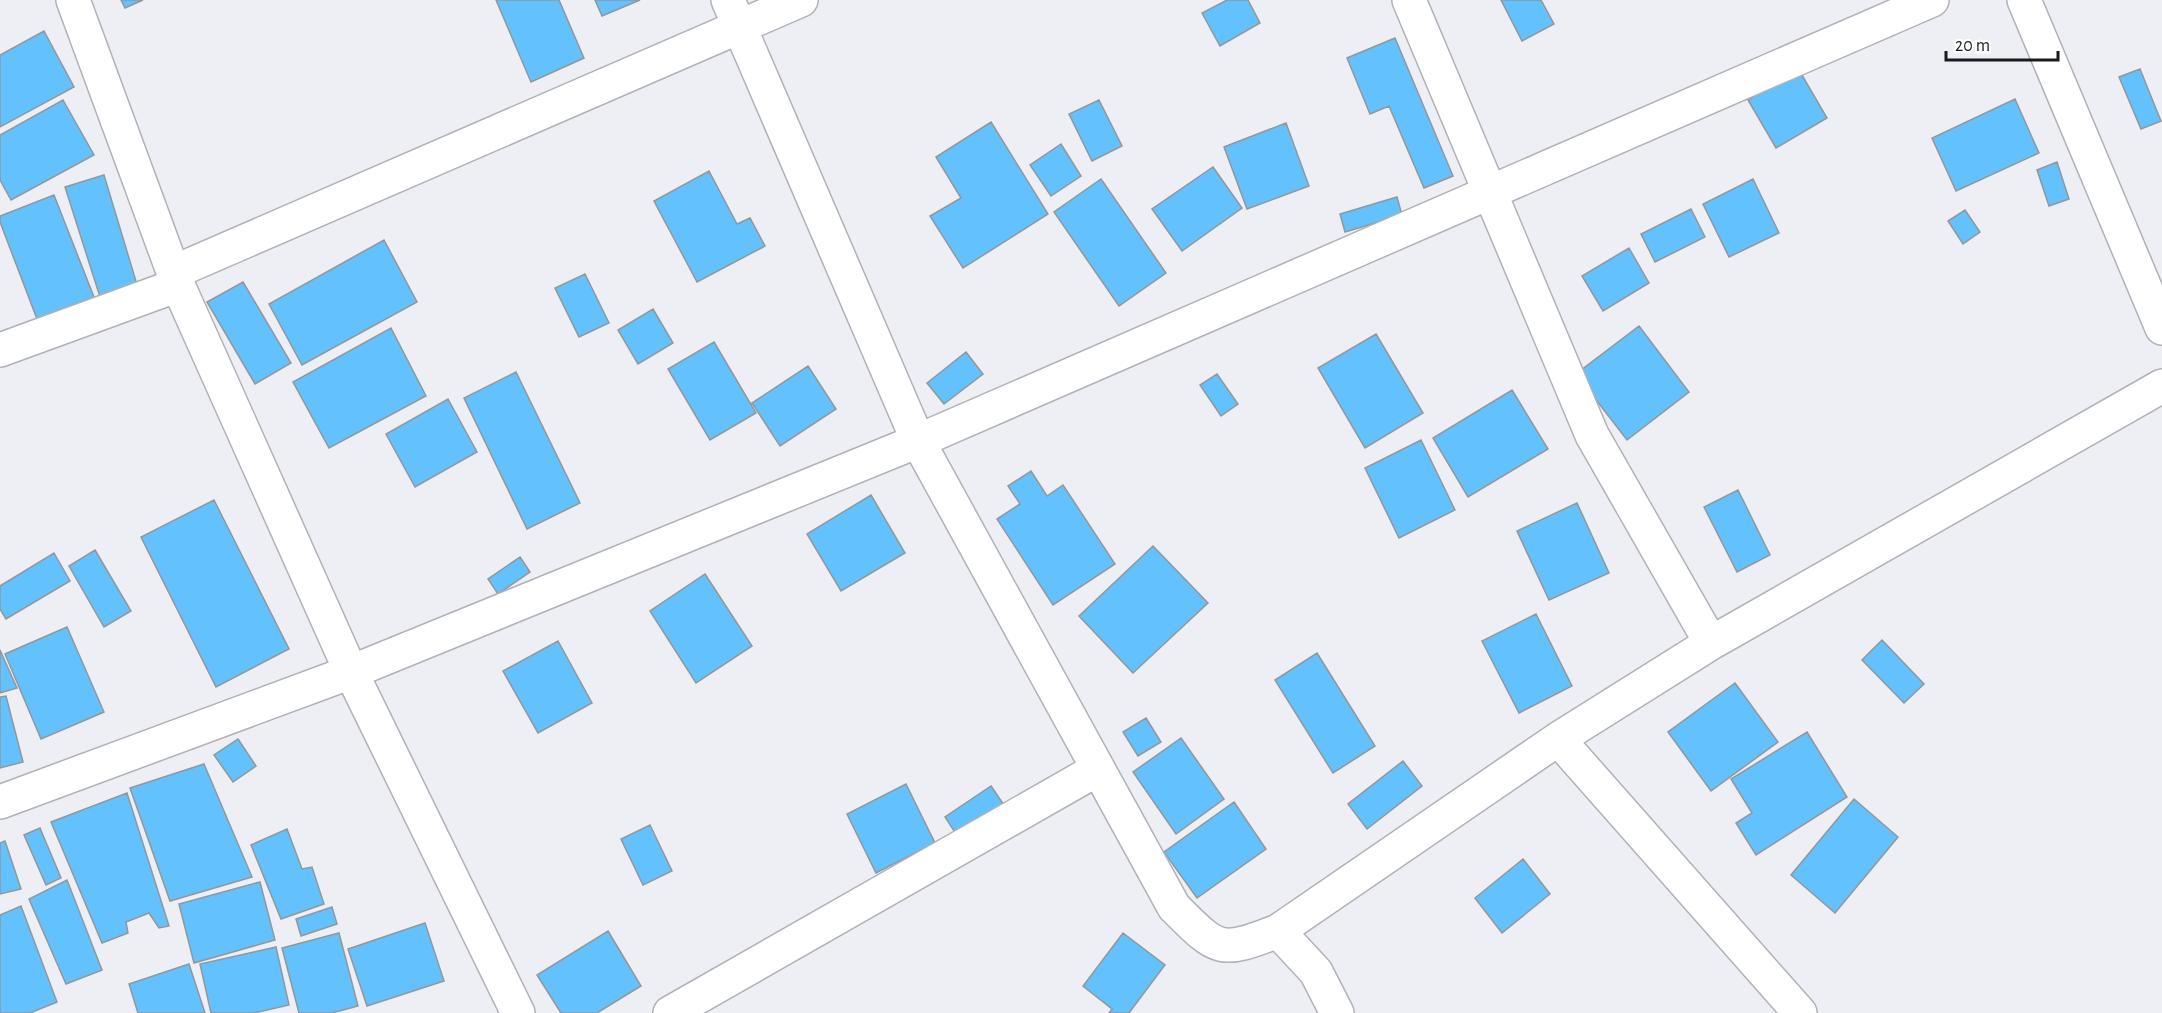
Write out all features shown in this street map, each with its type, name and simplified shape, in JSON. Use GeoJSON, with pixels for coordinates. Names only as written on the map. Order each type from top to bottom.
{"type":"FeatureCollection","features":[{"type":"Feature","properties":{"kind":"street"},"geometry":{"type":"LineString","coordinates":[[73,0],[176,278],[351,672],[518,1013]]}},
{"type":"Feature","properties":{"kind":"street"},"geometry":{"type":"LineString","coordinates":[[0,350],[176,278],[734,14],[801,0]]}},
{"type":"Feature","properties":{"kind":"street"},"geometry":{"type":"LineString","coordinates":[[1409,0],[1592,435],[1711,643]]}},
{"type":"Feature","properties":{"kind":"street"},"geometry":{"type":"LineString","coordinates":[[0,802],[351,672],[918,441],[1932,0]]}},
{"type":"Feature","properties":{"kind":"street"},"geometry":{"type":"LineString","coordinates":[[2024,0],[2162,328]]}},
{"type":"Feature","properties":{"kind":"street"},"geometry":{"type":"LineString","coordinates":[[734,14],[918,441],[1174,907],[1202,935],[1224,947],[1246,943],[1278,931],[1558,739],[1711,643],[2162,386]]}},
{"type":"Feature","properties":{"kind":"street"},"geometry":{"type":"LineString","coordinates":[[1558,739],[1800,1013]]}},
{"type":"Feature","properties":{"kind":"street"},"geometry":{"type":"LineString","coordinates":[[670,1013],[1098,769]]}},
{"type":"Feature","properties":{"kind":"street"},"geometry":{"type":"LineString","coordinates":[[1278,931],[1316,972],[1337,1013]]}},
{"type":"Feature","properties":{"kind":"building"},"geometry":{"type":"Polygon","coordinates":[[[121,0],[143,0],[125,8],[121,0]]]}},
{"type":"Feature","properties":{"kind":"building"},"geometry":{"type":"Polygon","coordinates":[[[496,0],[559,0],[584,58],[531,82],[496,0]]]}},
{"type":"Feature","properties":{"kind":"building"},"geometry":{"type":"Polygon","coordinates":[[[595,0],[640,0],[602,16],[595,0]]]}},
{"type":"Feature","properties":{"kind":"building"},"geometry":{"type":"Polygon","coordinates":[[[1227,0],[1248,0],[1260,23],[1220,46],[1202,13],[1227,0]]]}},
{"type":"Feature","properties":{"kind":"building"},"geometry":{"type":"Polygon","coordinates":[[[1501,0],[1541,0],[1554,24],[1522,41],[1501,0]]]}},
{"type":"Feature","properties":{"kind":"building"},"geometry":{"type":"Polygon","coordinates":[[[44,31],[74,87],[0,127],[0,55],[44,31]]]}},
{"type":"Feature","properties":{"kind":"building"},"geometry":{"type":"Polygon","coordinates":[[[1395,38],[1453,176],[1424,188],[1389,106],[1370,114],[1347,58],[1395,38]]]}},
{"type":"Feature","properties":{"kind":"building"},"geometry":{"type":"Polygon","coordinates":[[[2140,69],[2161,121],[2141,129],[2119,77],[2140,69]]]}},
{"type":"Feature","properties":{"kind":"building"},"geometry":{"type":"Polygon","coordinates":[[[1799,70],[1827,118],[1776,148],[1748,100],[1799,70]]]}},
{"type":"Feature","properties":{"kind":"building"},"geometry":{"type":"Polygon","coordinates":[[[2015,99],[2039,153],[1956,191],[1932,138],[2015,99]]]}},
{"type":"Feature","properties":{"kind":"building"},"geometry":{"type":"Polygon","coordinates":[[[63,100],[94,155],[11,200],[0,180],[0,135],[63,100]]]}},
{"type":"Feature","properties":{"kind":"building"},"geometry":{"type":"Polygon","coordinates":[[[1099,100],[1122,146],[1092,161],[1069,114],[1099,100]]]}},
{"type":"Feature","properties":{"kind":"building"},"geometry":{"type":"Polygon","coordinates":[[[991,122],[1048,214],[963,268],[930,216],[961,198],[936,157],[991,122]]]}},
{"type":"Feature","properties":{"kind":"building"},"geometry":{"type":"Polygon","coordinates":[[[1286,123],[1309,186],[1247,209],[1224,147],[1286,123]]]}},
{"type":"Feature","properties":{"kind":"building"},"geometry":{"type":"Polygon","coordinates":[[[1061,144],[1081,176],[1051,196],[1030,165],[1061,144]]]}},
{"type":"Feature","properties":{"kind":"building"},"geometry":{"type":"Polygon","coordinates":[[[2057,162],[2069,199],[2049,206],[2037,170],[2057,162]]]}},
{"type":"Feature","properties":{"kind":"building"},"geometry":{"type":"Polygon","coordinates":[[[1213,167],[1242,208],[1182,251],[1152,209],[1213,167]]]}},
{"type":"Feature","properties":{"kind":"building"},"geometry":{"type":"Polygon","coordinates":[[[709,171],[737,224],[750,218],[765,246],[697,282],[654,201],[709,171]]]}},
{"type":"Feature","properties":{"kind":"building"},"geometry":{"type":"Polygon","coordinates":[[[104,175],[138,288],[101,300],[65,187],[104,175]]]}},
{"type":"Feature","properties":{"kind":"building"},"geometry":{"type":"Polygon","coordinates":[[[1101,179],[1166,273],[1119,306],[1054,212],[1101,179]]]}},
{"type":"Feature","properties":{"kind":"building"},"geometry":{"type":"Polygon","coordinates":[[[1753,179],[1779,233],[1729,257],[1703,204],[1753,179]]]}},
{"type":"Feature","properties":{"kind":"building"},"geometry":{"type":"Polygon","coordinates":[[[54,195],[94,297],[37,319],[0,222],[0,216],[54,195]]]}},
{"type":"Feature","properties":{"kind":"building"},"geometry":{"type":"Polygon","coordinates":[[[1397,197],[1402,215],[1345,232],[1340,214],[1397,197]]]}},
{"type":"Feature","properties":{"kind":"building"},"geometry":{"type":"Polygon","coordinates":[[[1691,209],[1705,237],[1655,262],[1641,234],[1691,209]]]}},
{"type":"Feature","properties":{"kind":"building"},"geometry":{"type":"Polygon","coordinates":[[[1965,210],[1980,232],[1963,244],[1948,221],[1965,210]]]}},
{"type":"Feature","properties":{"kind":"building"},"geometry":{"type":"Polygon","coordinates":[[[384,240],[417,302],[302,365],[269,304],[384,240]]]}},
{"type":"Feature","properties":{"kind":"building"},"geometry":{"type":"Polygon","coordinates":[[[1629,248],[1649,283],[1603,311],[1582,276],[1629,248]]]}},
{"type":"Feature","properties":{"kind":"building"},"geometry":{"type":"Polygon","coordinates":[[[585,274],[609,323],[579,337],[555,288],[585,274]]]}},
{"type":"Feature","properties":{"kind":"building"},"geometry":{"type":"Polygon","coordinates":[[[243,282],[291,363],[255,384],[207,302],[243,282]]]}},
{"type":"Feature","properties":{"kind":"building"},"geometry":{"type":"Polygon","coordinates":[[[653,309],[673,343],[638,364],[618,330],[653,309]]]}},
{"type":"Feature","properties":{"kind":"building"},"geometry":{"type":"Polygon","coordinates":[[[1639,326],[1689,392],[1627,440],[1576,374],[1639,326]]]}},
{"type":"Feature","properties":{"kind":"building"},"geometry":{"type":"Polygon","coordinates":[[[391,328],[426,396],[329,448],[293,382],[391,328]]]}},
{"type":"Feature","properties":{"kind":"building"},"geometry":{"type":"Polygon","coordinates":[[[1376,334],[1423,413],[1365,448],[1318,368],[1376,334]]]}},
{"type":"Feature","properties":{"kind":"building"},"geometry":{"type":"Polygon","coordinates":[[[714,342],[756,413],[710,440],[668,369],[714,342]]]}},
{"type":"Feature","properties":{"kind":"building"},"geometry":{"type":"Polygon","coordinates":[[[966,352],[983,374],[944,404],[927,383],[966,352]]]}},
{"type":"Feature","properties":{"kind":"building"},"geometry":{"type":"Polygon","coordinates":[[[808,366],[836,409],[780,446],[752,403],[808,366]]]}},
{"type":"Feature","properties":{"kind":"building"},"geometry":{"type":"Polygon","coordinates":[[[516,372],[580,503],[527,529],[464,398],[516,372]]]}},
{"type":"Feature","properties":{"kind":"building"},"geometry":{"type":"Polygon","coordinates":[[[1217,374],[1238,404],[1221,416],[1200,385],[1217,374]]]}},
{"type":"Feature","properties":{"kind":"building"},"geometry":{"type":"Polygon","coordinates":[[[1512,390],[1548,449],[1468,497],[1433,438],[1512,390]]]}},
{"type":"Feature","properties":{"kind":"building"},"geometry":{"type":"Polygon","coordinates":[[[448,399],[477,452],[415,487],[386,434],[448,399]]]}},
{"type":"Feature","properties":{"kind":"building"},"geometry":{"type":"Polygon","coordinates":[[[1421,440],[1455,510],[1399,538],[1365,468],[1421,440]]]}},
{"type":"Feature","properties":{"kind":"building"},"geometry":{"type":"Polygon","coordinates":[[[1031,471],[1047,496],[1063,485],[1115,564],[1053,605],[997,519],[1020,504],[1008,486],[1031,471]]]}},
{"type":"Feature","properties":{"kind":"building"},"geometry":{"type":"Polygon","coordinates":[[[1738,490],[1770,555],[1737,572],[1704,507],[1738,490]]]}},
{"type":"Feature","properties":{"kind":"building"},"geometry":{"type":"Polygon","coordinates":[[[871,495],[905,553],[841,591],[807,534],[871,495]]]}},
{"type":"Feature","properties":{"kind":"building"},"geometry":{"type":"Polygon","coordinates":[[[214,500],[289,649],[216,687],[141,537],[214,500]]]}},
{"type":"Feature","properties":{"kind":"building"},"geometry":{"type":"Polygon","coordinates":[[[1577,503],[1609,573],[1549,600],[1517,531],[1577,503]]]}},
{"type":"Feature","properties":{"kind":"building"},"geometry":{"type":"Polygon","coordinates":[[[1153,546],[1208,603],[1133,673],[1079,616],[1153,546]]]}},
{"type":"Feature","properties":{"kind":"building"},"geometry":{"type":"Polygon","coordinates":[[[95,550],[131,611],[104,627],[69,566],[95,550]]]}},
{"type":"Feature","properties":{"kind":"building"},"geometry":{"type":"Polygon","coordinates":[[[54,553],[70,581],[6,619],[0,609],[0,586],[54,553]]]}},
{"type":"Feature","properties":{"kind":"building"},"geometry":{"type":"Polygon","coordinates":[[[520,557],[530,572],[498,594],[488,579],[520,557]]]}},
{"type":"Feature","properties":{"kind":"building"},"geometry":{"type":"Polygon","coordinates":[[[705,574],[752,646],[696,683],[650,611],[705,574]]]}},
{"type":"Feature","properties":{"kind":"building"},"geometry":{"type":"Polygon","coordinates":[[[1536,614],[1572,686],[1519,713],[1482,641],[1536,614]]]}},
{"type":"Feature","properties":{"kind":"building"},"geometry":{"type":"Polygon","coordinates":[[[67,627],[104,712],[41,739],[5,654],[67,627]]]}},
{"type":"Feature","properties":{"kind":"building"},"geometry":{"type":"Polygon","coordinates":[[[1882,640],[1924,684],[1904,703],[1862,660],[1882,640]]]}},
{"type":"Feature","properties":{"kind":"building"},"geometry":{"type":"Polygon","coordinates":[[[558,641],[592,703],[538,733],[503,671],[558,641]]]}},
{"type":"Feature","properties":{"kind":"building"},"geometry":{"type":"Polygon","coordinates":[[[0,650],[17,688],[0,693],[0,650]]]}},
{"type":"Feature","properties":{"kind":"building"},"geometry":{"type":"Polygon","coordinates":[[[1317,653],[1375,746],[1333,773],[1275,680],[1317,653]]]}},
{"type":"Feature","properties":{"kind":"building"},"geometry":{"type":"Polygon","coordinates":[[[1735,683],[1778,742],[1711,791],[1668,732],[1735,683]]]}},
{"type":"Feature","properties":{"kind":"building"},"geometry":{"type":"Polygon","coordinates":[[[6,696],[23,762],[0,768],[0,697],[6,696]]]}},
{"type":"Feature","properties":{"kind":"building"},"geometry":{"type":"Polygon","coordinates":[[[1146,718],[1161,742],[1138,756],[1123,732],[1146,718]]]}},
{"type":"Feature","properties":{"kind":"building"},"geometry":{"type":"Polygon","coordinates":[[[1807,732],[1847,797],[1756,855],[1736,823],[1752,813],[1731,779],[1807,732]]]}},
{"type":"Feature","properties":{"kind":"building"},"geometry":{"type":"Polygon","coordinates":[[[1181,738],[1224,799],[1176,834],[1133,772],[1181,738]]]}},
{"type":"Feature","properties":{"kind":"building"},"geometry":{"type":"Polygon","coordinates":[[[238,739],[256,766],[233,782],[214,755],[238,739]]]}},
{"type":"Feature","properties":{"kind":"building"},"geometry":{"type":"Polygon","coordinates":[[[1403,761],[1422,786],[1367,829],[1348,804],[1403,761]]]}},
{"type":"Feature","properties":{"kind":"building"},"geometry":{"type":"Polygon","coordinates":[[[204,764],[252,877],[170,901],[130,788],[204,764]]]}},
{"type":"Feature","properties":{"kind":"building"},"geometry":{"type":"Polygon","coordinates":[[[906,784],[935,843],[876,873],[847,814],[906,784]]]}},
{"type":"Feature","properties":{"kind":"building"},"geometry":{"type":"Polygon","coordinates":[[[991,786],[1004,805],[958,837],[945,817],[991,786]]]}},
{"type":"Feature","properties":{"kind":"building"},"geometry":{"type":"Polygon","coordinates":[[[127,793],[169,926],[159,928],[149,913],[126,922],[128,933],[102,943],[51,822],[127,793]]]}},
{"type":"Feature","properties":{"kind":"building"},"geometry":{"type":"Polygon","coordinates":[[[1854,799],[1898,837],[1835,913],[1791,875],[1854,799]]]}},
{"type":"Feature","properties":{"kind":"building"},"geometry":{"type":"Polygon","coordinates":[[[1234,802],[1266,849],[1197,898],[1164,852],[1234,802]]]}},
{"type":"Feature","properties":{"kind":"building"},"geometry":{"type":"Polygon","coordinates":[[[650,825],[672,871],[643,885],[621,839],[650,825]]]}},
{"type":"Feature","properties":{"kind":"building"},"geometry":{"type":"Polygon","coordinates":[[[40,828],[61,878],[46,885],[24,835],[40,828]]]}},
{"type":"Feature","properties":{"kind":"building"},"geometry":{"type":"Polygon","coordinates":[[[287,829],[302,869],[312,867],[324,904],[281,919],[251,845],[287,829]]]}},
{"type":"Feature","properties":{"kind":"building"},"geometry":{"type":"Polygon","coordinates":[[[5,841],[21,889],[0,894],[0,843],[5,841]]]}},
{"type":"Feature","properties":{"kind":"building"},"geometry":{"type":"Polygon","coordinates":[[[1523,859],[1550,894],[1502,933],[1475,898],[1523,859]]]}},
{"type":"Feature","properties":{"kind":"building"},"geometry":{"type":"Polygon","coordinates":[[[67,880],[102,970],[66,984],[29,899],[67,880]]]}},
{"type":"Feature","properties":{"kind":"building"},"geometry":{"type":"Polygon","coordinates":[[[260,882],[275,940],[194,963],[179,904],[260,882]]]}},
{"type":"Feature","properties":{"kind":"building"},"geometry":{"type":"Polygon","coordinates":[[[21,906],[57,1002],[30,1013],[0,1013],[0,915],[21,906]]]}},
{"type":"Feature","properties":{"kind":"building"},"geometry":{"type":"Polygon","coordinates":[[[332,907],[337,924],[301,936],[296,919],[332,907]]]}},
{"type":"Feature","properties":{"kind":"building"},"geometry":{"type":"Polygon","coordinates":[[[425,923],[444,981],[367,1006],[348,949],[425,923]]]}},
{"type":"Feature","properties":{"kind":"building"},"geometry":{"type":"Polygon","coordinates":[[[608,931],[641,986],[597,1013],[561,1013],[537,975],[608,931]]]}},
{"type":"Feature","properties":{"kind":"building"},"geometry":{"type":"Polygon","coordinates":[[[339,933],[358,1006],[332,1013],[299,1013],[282,948],[339,933]]]}},
{"type":"Feature","properties":{"kind":"building"},"geometry":{"type":"Polygon","coordinates":[[[1123,933],[1165,965],[1129,1013],[1109,1013],[1112,1009],[1083,986],[1123,933]]]}},
{"type":"Feature","properties":{"kind":"building"},"geometry":{"type":"Polygon","coordinates":[[[276,947],[289,1005],[254,1013],[211,1013],[200,964],[276,947]]]}},
{"type":"Feature","properties":{"kind":"building"},"geometry":{"type":"Polygon","coordinates":[[[189,964],[205,1013],[138,1013],[129,984],[189,964]]]}}]}
